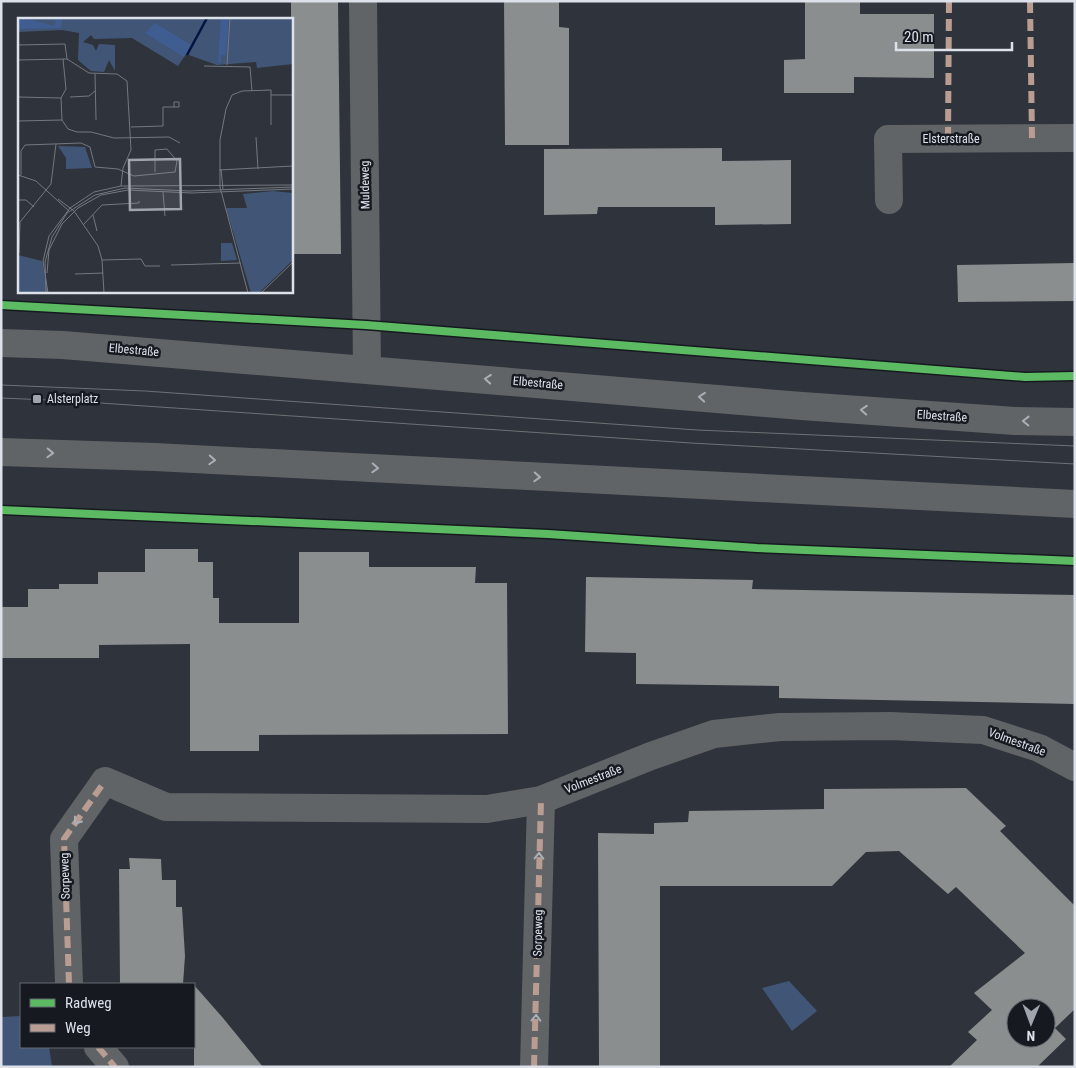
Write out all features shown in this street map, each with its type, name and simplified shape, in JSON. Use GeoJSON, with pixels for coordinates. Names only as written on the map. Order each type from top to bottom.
{"type":"FeatureCollection","features":[{"type":"Feature","properties":{"kind":"street","name":"Muldeweg"},"geometry":{"type":"LineString","coordinates":[[363,1],[367,369]]}},
{"type":"Feature","properties":{"kind":"street","name":"Elsterstraße"},"geometry":{"type":"LineString","coordinates":[[889,200],[888,139],[1075,138]]}},
{"type":"Feature","properties":{"kind":"street","name":"Elbestraße"},"geometry":{"type":"LineString","coordinates":[[1,343],[63,345],[812,407],[1015,421],[1075,422]]}},
{"type":"Feature","properties":{"kind":"street"},"geometry":{"type":"LineString","coordinates":[[1,452],[155,457],[1075,504]]}},
{"type":"Feature","properties":{"kind":"street","name":"Volmestraße"},"geometry":{"type":"LineString","coordinates":[[105,781],[166,807],[487,809],[541,800],[651,756],[714,734],[780,727],[890,726],[982,730],[1039,748],[1075,766]]}},
{"type":"Feature","properties":{"kind":"street","name":"Sorpeweg"},"geometry":{"type":"LineString","coordinates":[[69,983],[64,839],[105,781]]}},
{"type":"Feature","properties":{"kind":"street","name":"Sorpeweg"},"geometry":{"type":"LineString","coordinates":[[534,1067],[541,800]]}},
{"type":"Feature","properties":{"kind":"street"},"geometry":{"type":"LineString","coordinates":[[99,1048],[115,1067]]}},
{"type":"Feature","properties":{"kind":"shaded area"},"geometry":{"type":"Polygon","coordinates":[[[789,981],[817,1011],[792,1031],[762,988],[789,981]]]}},
{"type":"Feature","properties":{"kind":"shaded area"},"geometry":{"type":"Polygon","coordinates":[[[20,1016],[20,1048],[49,1048],[52,1066],[65,1067],[1,1067],[1,1017],[20,1016]]]}},
{"type":"Feature","properties":{"kind":"building"},"geometry":{"type":"Polygon","coordinates":[[[291,1],[338,1],[341,254],[292,254],[291,1]]]}},
{"type":"Feature","properties":{"kind":"building"},"geometry":{"type":"Polygon","coordinates":[[[504,1],[559,1],[559,27],[569,28],[569,145],[505,145],[504,1]]]}},
{"type":"Feature","properties":{"kind":"building"},"geometry":{"type":"Polygon","coordinates":[[[805,1],[860,1],[860,14],[934,14],[934,78],[854,77],[854,93],[784,93],[784,60],[805,59],[805,1]]]}},
{"type":"Feature","properties":{"kind":"building"},"geometry":{"type":"Polygon","coordinates":[[[722,148],[722,161],[791,160],[791,224],[715,225],[715,207],[598,207],[597,214],[544,215],[544,149],[722,148]]]}},
{"type":"Feature","properties":{"kind":"building"},"geometry":{"type":"Polygon","coordinates":[[[1075,263],[1075,301],[958,302],[957,265],[1075,263]]]}},
{"type":"Feature","properties":{"kind":"building"},"geometry":{"type":"Polygon","coordinates":[[[145,549],[198,549],[198,562],[213,562],[213,598],[219,598],[219,623],[299,623],[299,552],[369,552],[369,567],[476,567],[475,583],[507,583],[508,734],[259,735],[259,751],[190,751],[190,644],[99,645],[99,658],[1,658],[1,607],[28,607],[28,589],[59,589],[59,584],[98,584],[98,572],[145,572],[145,549]]]}},
{"type":"Feature","properties":{"kind":"building"},"geometry":{"type":"Polygon","coordinates":[[[586,577],[753,580],[752,589],[1075,595],[1075,704],[779,698],[779,686],[636,684],[636,653],[585,652],[586,577]]]}},
{"type":"Feature","properties":{"kind":"building"},"geometry":{"type":"Polygon","coordinates":[[[966,788],[1006,826],[1000,831],[1075,906],[1075,1009],[1056,1027],[1056,998],[1006,998],[1006,1048],[1056,1048],[1056,1029],[1066,1039],[1037,1067],[949,1067],[977,1040],[968,1032],[992,1010],[974,993],[1025,953],[956,887],[948,894],[899,851],[866,852],[832,886],[660,886],[660,1067],[599,1067],[598,833],[654,834],[654,823],[688,822],[689,811],[824,809],[824,789],[966,788]]]}},
{"type":"Feature","properties":{"kind":"building"},"geometry":{"type":"Polygon","coordinates":[[[129,858],[161,859],[162,880],[176,880],[176,907],[182,907],[185,956],[183,983],[120,983],[119,869],[130,869],[129,858]]]}},
{"type":"Feature","properties":{"kind":"building"},"geometry":{"type":"Polygon","coordinates":[[[195,986],[263,1067],[194,1067],[195,1048],[195,986]]]}},
{"type":"Feature","properties":{"kind":"tram line"},"geometry":{"type":"LineString","coordinates":[[1,385],[145,391],[697,430],[1075,446]]}},
{"type":"Feature","properties":{"kind":"tram line"},"geometry":{"type":"LineString","coordinates":[[1,398],[71,401],[691,443],[1075,464]]}},
{"type":"Feature","properties":{"kind":"marked path"},"geometry":{"type":"LineString","coordinates":[[948,139],[949,1]]}},
{"type":"Feature","properties":{"kind":"marked path"},"geometry":{"type":"LineString","coordinates":[[1030,1],[1032,138]]}},
{"type":"Feature","properties":{"kind":"marked path"},"geometry":{"type":"LineString","coordinates":[[69,983],[64,839],[105,781]]}},
{"type":"Feature","properties":{"kind":"marked path"},"geometry":{"type":"LineString","coordinates":[[534,1067],[541,800]]}},
{"type":"Feature","properties":{"kind":"marked path"},"geometry":{"type":"LineString","coordinates":[[99,1048],[115,1067]]}},
{"type":"Feature","properties":{"kind":"cycle path"},"geometry":{"type":"LineString","coordinates":[[1,305],[366,325],[1025,377],[1075,376]]}},
{"type":"Feature","properties":{"kind":"cycle path"},"geometry":{"type":"LineString","coordinates":[[1,510],[548,534],[757,548],[1075,561]]}},
{"type":"Feature","properties":{"kind":"place","name":"Alsterplatz"},"geometry":{"type":"Point","coordinates":[37,399]}}]}
